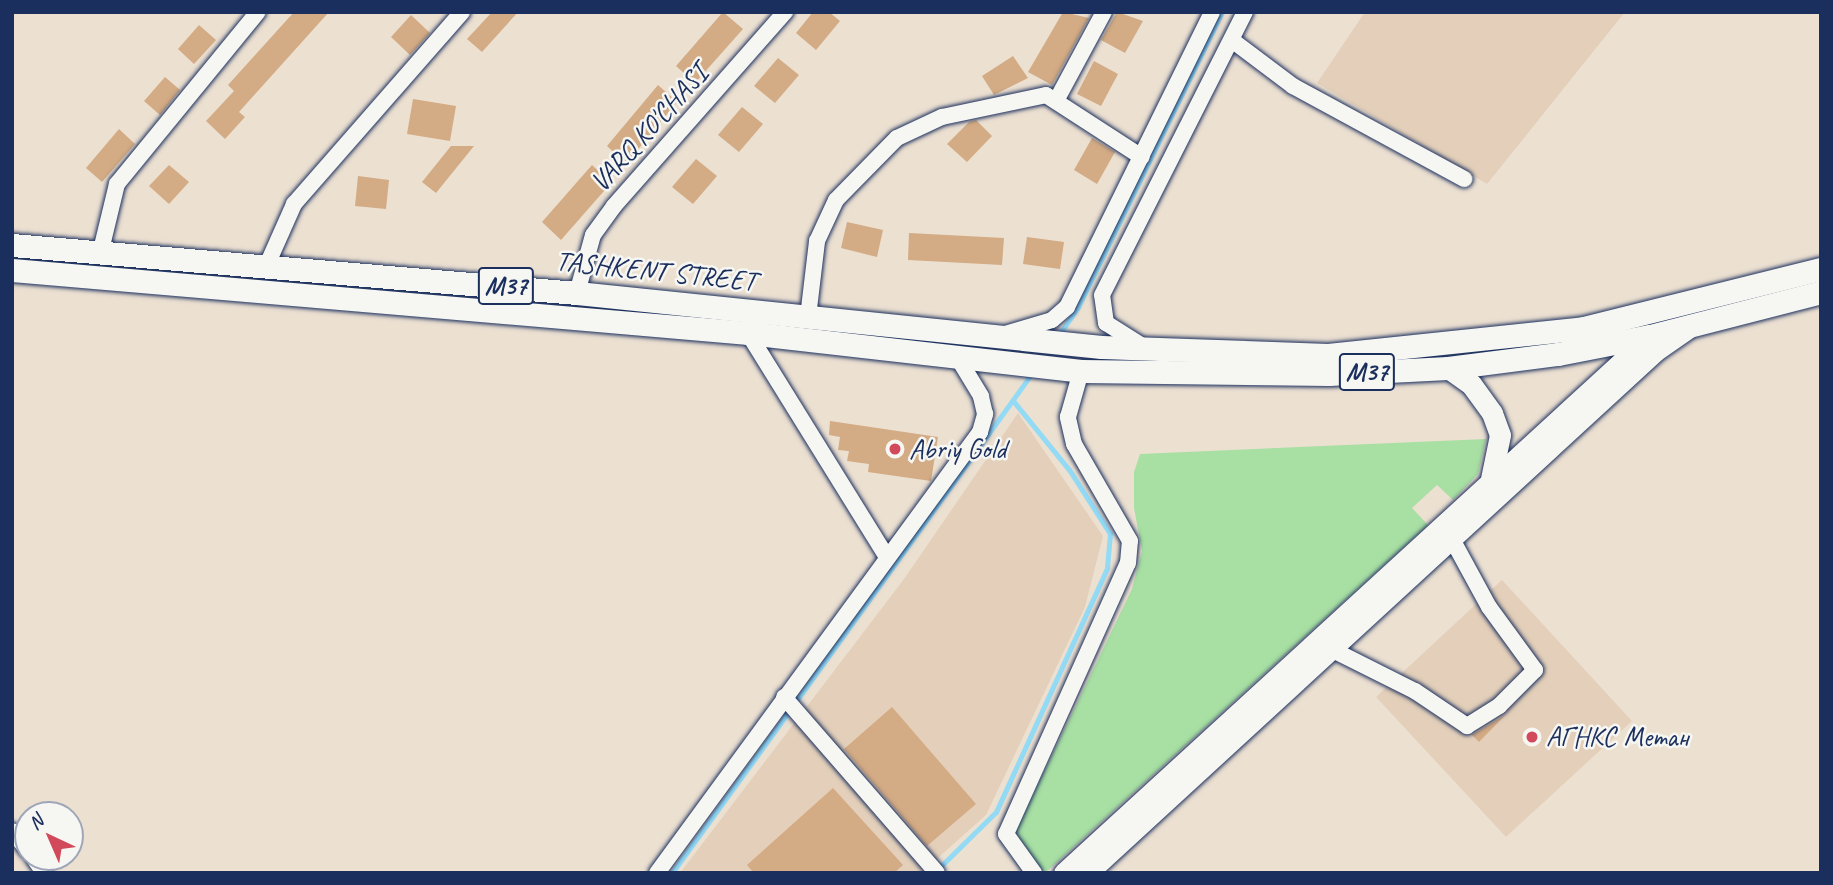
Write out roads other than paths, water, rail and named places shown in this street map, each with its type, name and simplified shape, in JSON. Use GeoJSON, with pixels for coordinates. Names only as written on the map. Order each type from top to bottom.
{"type":"FeatureCollection","features":[{"type":"Feature","properties":{"kind":"highway","name":"TASHKENT STREET"},"geometry":{"type":"LineString","coordinates":[[12,245],[101,250],[576,293],[1000,336]]}},
{"type":"Feature","properties":{"kind":"highway","name":"M37"},"geometry":{"type":"LineString","coordinates":[[1082,371],[1329,374],[1448,368],[1649,325],[1821,269]]}},
{"type":"Feature","properties":{"kind":"highway","name":"TASHKENT STREET"},"geometry":{"type":"LineString","coordinates":[[12,270],[748,332],[1082,371]]}},
{"type":"Feature","properties":{"kind":"highway","name":"M37"},"geometry":{"type":"LineString","coordinates":[[1000,336],[1149,350],[1328,355],[1584,328],[1695,324],[1817,298]]}},
{"type":"Feature","properties":{"kind":"main road"},"geometry":{"type":"LineString","coordinates":[[1087,873],[1654,351],[1695,324]]}},
{"type":"Feature","properties":{"kind":"main road"},"geometry":{"type":"LineString","coordinates":[[1064,873],[1491,479],[1649,325]]}},
{"type":"Feature","properties":{"kind":"main road"},"geometry":{"type":"LineString","coordinates":[[1448,368],[1471,384],[1492,413],[1500,435],[1491,479]]}},
{"type":"Feature","properties":{"kind":"street"},"geometry":{"type":"LineString","coordinates":[[101,250],[117,184],[258,12]]}},
{"type":"Feature","properties":{"kind":"street"},"geometry":{"type":"LineString","coordinates":[[267,265],[294,204],[462,12]]}},
{"type":"Feature","properties":{"kind":"street","name":"VARQ KO'CHASI"},"geometry":{"type":"LineString","coordinates":[[576,293],[593,235],[614,206],[785,12]]}},
{"type":"Feature","properties":{"kind":"street"},"geometry":{"type":"LineString","coordinates":[[1056,101],[1104,12]]}},
{"type":"Feature","properties":{"kind":"street"},"geometry":{"type":"LineString","coordinates":[[1000,336],[1024,325],[1052,320],[1067,307],[1212,12]]}},
{"type":"Feature","properties":{"kind":"street"},"geometry":{"type":"LineString","coordinates":[[1149,350],[1106,323],[1102,295],[1233,41],[1245,12]]}},
{"type":"Feature","properties":{"kind":"street"},"geometry":{"type":"LineString","coordinates":[[1233,41],[1293,86],[1464,179]]}},
{"type":"Feature","properties":{"kind":"street"},"geometry":{"type":"LineString","coordinates":[[808,317],[817,241],[836,200],[875,157],[897,138],[942,117],[1046,95],[1142,157]]}},
{"type":"Feature","properties":{"kind":"street"},"geometry":{"type":"LineString","coordinates":[[748,332],[886,556]]}},
{"type":"Feature","properties":{"kind":"street"},"geometry":{"type":"LineString","coordinates":[[657,873],[886,556],[980,432],[985,414],[981,396],[958,358]]}},
{"type":"Feature","properties":{"kind":"street"},"geometry":{"type":"LineString","coordinates":[[1034,873],[1006,834],[1128,563],[1130,541],[1074,444],[1068,417],[1082,371]]}},
{"type":"Feature","properties":{"kind":"street"},"geometry":{"type":"LineString","coordinates":[[1331,649],[1415,691],[1467,726],[1499,706],[1535,670],[1489,607],[1452,539]]}},
{"type":"Feature","properties":{"kind":"street"},"geometry":{"type":"LineString","coordinates":[[784,697],[932,868]]}},
{"type":"Feature","properties":{"kind":"waterway"},"geometry":{"type":"LineString","coordinates":[[1058,336],[1078,307],[1222,12]]}},
{"type":"Feature","properties":{"kind":"waterway"},"geometry":{"type":"LineString","coordinates":[[795,703],[1031,374]]}},
{"type":"Feature","properties":{"kind":"waterway"},"geometry":{"type":"LineString","coordinates":[[938,869],[996,812],[1107,568],[1110,534],[1069,470],[1013,401]]}},
{"type":"Feature","properties":{"kind":"waterway"},"geometry":{"type":"LineString","coordinates":[[672,873],[790,710]]}},
{"type":"Feature","properties":{"kind":"place","name":"Abriy Gold"},"geometry":{"type":"Point","coordinates":[895,449]}},
{"type":"Feature","properties":{"kind":"place","name":"АГНКС Метан"},"geometry":{"type":"Point","coordinates":[1532,737]}}]}
